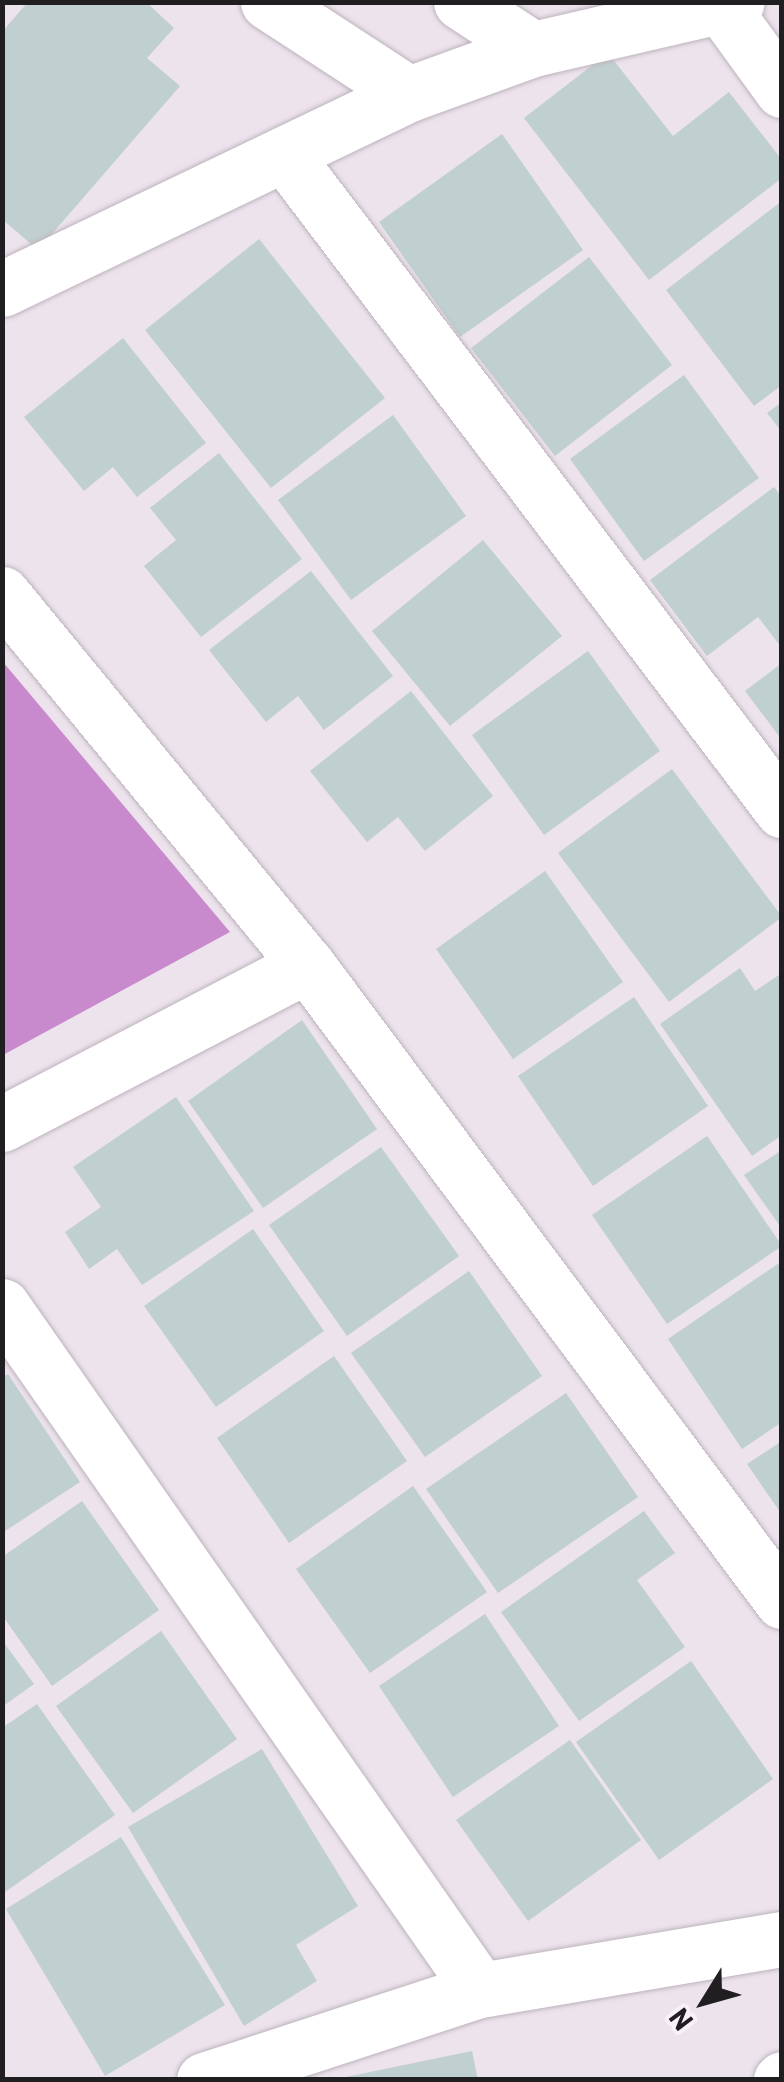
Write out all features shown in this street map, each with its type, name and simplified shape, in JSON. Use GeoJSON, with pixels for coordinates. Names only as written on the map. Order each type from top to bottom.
{"type":"FeatureCollection","features":[{"type":"Feature","properties":{"kind":"street"},"geometry":{"type":"LineString","coordinates":[[268,2],[409,94]]}},
{"type":"Feature","properties":{"kind":"street"},"geometry":{"type":"LineString","coordinates":[[461,2],[533,49]]}},
{"type":"Feature","properties":{"kind":"street"},"geometry":{"type":"LineString","coordinates":[[2,289],[409,94],[533,49],[613,14],[729,4],[782,90]]}},
{"type":"Feature","properties":{"kind":"street"},"geometry":{"type":"LineString","coordinates":[[284,154],[782,810]]}},
{"type":"Feature","properties":{"kind":"street"},"geometry":{"type":"LineString","coordinates":[[2,594],[308,965],[782,1601]]}},
{"type":"Feature","properties":{"kind":"street"},"geometry":{"type":"LineString","coordinates":[[2,1124],[308,965]]}},
{"type":"Feature","properties":{"kind":"street"},"geometry":{"type":"LineString","coordinates":[[2,1306],[480,1990]]}},
{"type":"Feature","properties":{"kind":"street"},"geometry":{"type":"LineString","coordinates":[[204,2080],[480,1990],[782,1939]]}},
{"type":"Feature","properties":{"kind":"shaded area"},"geometry":{"type":"Polygon","coordinates":[[[3,662],[230,932],[2,1055],[3,662]]]}},
{"type":"Feature","properties":{"kind":"building"},"geometry":{"type":"Polygon","coordinates":[[[28,2],[146,2],[174,28],[147,58],[180,86],[38,250],[2,219],[2,32],[28,2]]]}},
{"type":"Feature","properties":{"kind":"building"},"geometry":{"type":"Polygon","coordinates":[[[608,53],[673,136],[729,92],[782,160],[782,178],[649,280],[524,118],[608,53]]]}},
{"type":"Feature","properties":{"kind":"building"},"geometry":{"type":"Polygon","coordinates":[[[502,134],[583,250],[460,337],[379,222],[502,134]]]}},
{"type":"Feature","properties":{"kind":"building"},"geometry":{"type":"Polygon","coordinates":[[[782,201],[782,385],[754,406],[666,290],[782,201]]]}},
{"type":"Feature","properties":{"kind":"building"},"geometry":{"type":"Polygon","coordinates":[[[259,239],[385,398],[271,488],[145,330],[259,239]]]}},
{"type":"Feature","properties":{"kind":"building"},"geometry":{"type":"Polygon","coordinates":[[[589,257],[672,365],[555,456],[471,348],[589,257]]]}},
{"type":"Feature","properties":{"kind":"building"},"geometry":{"type":"Polygon","coordinates":[[[123,338],[206,443],[137,497],[113,467],[84,491],[24,417],[123,338]]]}},
{"type":"Feature","properties":{"kind":"building"},"geometry":{"type":"Polygon","coordinates":[[[684,375],[759,478],[644,561],[570,459],[684,375]]]}},
{"type":"Feature","properties":{"kind":"building"},"geometry":{"type":"Polygon","coordinates":[[[782,402],[782,432],[767,413],[782,402]]]}},
{"type":"Feature","properties":{"kind":"building"},"geometry":{"type":"Polygon","coordinates":[[[393,415],[466,516],[351,600],[278,500],[393,415]]]}},
{"type":"Feature","properties":{"kind":"building"},"geometry":{"type":"Polygon","coordinates":[[[219,453],[302,559],[201,637],[144,566],[176,540],[150,508],[219,453]]]}},
{"type":"Feature","properties":{"kind":"building"},"geometry":{"type":"Polygon","coordinates":[[[774,487],[782,497],[782,648],[758,617],[707,656],[650,580],[774,487]]]}},
{"type":"Feature","properties":{"kind":"building"},"geometry":{"type":"Polygon","coordinates":[[[483,540],[562,636],[450,726],[372,631],[483,540]]]}},
{"type":"Feature","properties":{"kind":"building"},"geometry":{"type":"Polygon","coordinates":[[[311,571],[393,676],[324,730],[298,696],[266,722],[209,650],[311,571]]]}},
{"type":"Feature","properties":{"kind":"building"},"geometry":{"type":"Polygon","coordinates":[[[588,651],[660,751],[544,835],[472,735],[588,651]]]}},
{"type":"Feature","properties":{"kind":"building"},"geometry":{"type":"Polygon","coordinates":[[[782,663],[782,740],[745,691],[782,663]]]}},
{"type":"Feature","properties":{"kind":"building"},"geometry":{"type":"Polygon","coordinates":[[[411,691],[493,796],[425,851],[398,817],[367,842],[310,771],[411,691]]]}},
{"type":"Feature","properties":{"kind":"building"},"geometry":{"type":"Polygon","coordinates":[[[672,769],[782,917],[669,1002],[558,853],[672,769]]]}},
{"type":"Feature","properties":{"kind":"building"},"geometry":{"type":"Polygon","coordinates":[[[545,871],[623,982],[513,1059],[436,949],[545,871]]]}},
{"type":"Feature","properties":{"kind":"building"},"geometry":{"type":"Polygon","coordinates":[[[740,968],[755,991],[782,973],[782,1135],[752,1156],[660,1024],[740,968]]]}},
{"type":"Feature","properties":{"kind":"building"},"geometry":{"type":"Polygon","coordinates":[[[634,997],[708,1106],[593,1186],[518,1076],[634,997]]]}},
{"type":"Feature","properties":{"kind":"building"},"geometry":{"type":"Polygon","coordinates":[[[302,1020],[377,1129],[263,1208],[188,1101],[302,1020]]]}},
{"type":"Feature","properties":{"kind":"building"},"geometry":{"type":"Polygon","coordinates":[[[176,1097],[254,1211],[142,1285],[117,1249],[89,1269],[65,1232],[101,1207],[73,1167],[176,1097]]]}},
{"type":"Feature","properties":{"kind":"building"},"geometry":{"type":"Polygon","coordinates":[[[707,1136],[782,1246],[667,1324],[592,1215],[707,1136]]]}},
{"type":"Feature","properties":{"kind":"building"},"geometry":{"type":"Polygon","coordinates":[[[381,1147],[459,1256],[347,1336],[269,1225],[381,1147]]]}},
{"type":"Feature","properties":{"kind":"building"},"geometry":{"type":"Polygon","coordinates":[[[782,1150],[782,1229],[744,1175],[782,1150]]]}},
{"type":"Feature","properties":{"kind":"building"},"geometry":{"type":"Polygon","coordinates":[[[253,1229],[324,1331],[216,1407],[144,1306],[253,1229]]]}},
{"type":"Feature","properties":{"kind":"building"},"geometry":{"type":"Polygon","coordinates":[[[782,1261],[782,1422],[742,1449],[668,1339],[782,1261]]]}},
{"type":"Feature","properties":{"kind":"building"},"geometry":{"type":"Polygon","coordinates":[[[469,1271],[542,1376],[425,1457],[351,1353],[469,1271]]]}},
{"type":"Feature","properties":{"kind":"building"},"geometry":{"type":"Polygon","coordinates":[[[334,1356],[407,1461],[289,1543],[217,1438],[334,1356]]]}},
{"type":"Feature","properties":{"kind":"building"},"geometry":{"type":"Polygon","coordinates":[[[8,1374],[80,1482],[2,1533],[2,1377],[8,1374]]]}},
{"type":"Feature","properties":{"kind":"building"},"geometry":{"type":"Polygon","coordinates":[[[566,1393],[638,1497],[498,1593],[426,1489],[566,1393]]]}},
{"type":"Feature","properties":{"kind":"building"},"geometry":{"type":"Polygon","coordinates":[[[782,1441],[782,1515],[747,1464],[782,1441]]]}},
{"type":"Feature","properties":{"kind":"building"},"geometry":{"type":"Polygon","coordinates":[[[413,1486],[487,1592],[370,1673],[296,1569],[413,1486]]]}},
{"type":"Feature","properties":{"kind":"building"},"geometry":{"type":"Polygon","coordinates":[[[82,1501],[159,1610],[52,1686],[2,1615],[2,1557],[82,1501]]]}},
{"type":"Feature","properties":{"kind":"building"},"geometry":{"type":"Polygon","coordinates":[[[644,1511],[675,1553],[637,1580],[685,1647],[579,1721],[501,1612],[644,1511]]]}},
{"type":"Feature","properties":{"kind":"building"},"geometry":{"type":"Polygon","coordinates":[[[485,1614],[559,1726],[453,1797],[379,1686],[485,1614]]]}},
{"type":"Feature","properties":{"kind":"building"},"geometry":{"type":"Polygon","coordinates":[[[161,1631],[237,1739],[133,1813],[56,1706],[161,1631]]]}},
{"type":"Feature","properties":{"kind":"building"},"geometry":{"type":"Polygon","coordinates":[[[2,1640],[34,1684],[2,1707],[2,1640]]]}},
{"type":"Feature","properties":{"kind":"building"},"geometry":{"type":"Polygon","coordinates":[[[691,1661],[773,1779],[659,1860],[576,1742],[691,1661]]]}},
{"type":"Feature","properties":{"kind":"building"},"geometry":{"type":"Polygon","coordinates":[[[37,1704],[115,1815],[5,1892],[2,1728],[37,1704]]]}},
{"type":"Feature","properties":{"kind":"building"},"geometry":{"type":"Polygon","coordinates":[[[570,1740],[641,1840],[528,1921],[456,1820],[570,1740]]]}},
{"type":"Feature","properties":{"kind":"building"},"geometry":{"type":"Polygon","coordinates":[[[262,1749],[358,1906],[296,1945],[317,1981],[244,2026],[128,1827],[262,1749]]]}},
{"type":"Feature","properties":{"kind":"building"},"geometry":{"type":"Polygon","coordinates":[[[121,1837],[225,2005],[105,2076],[6,1909],[121,1837]]]}},
{"type":"Feature","properties":{"kind":"building"},"geometry":{"type":"Polygon","coordinates":[[[472,2051],[478,2080],[341,2080],[341,2078],[472,2051]]]}}]}
